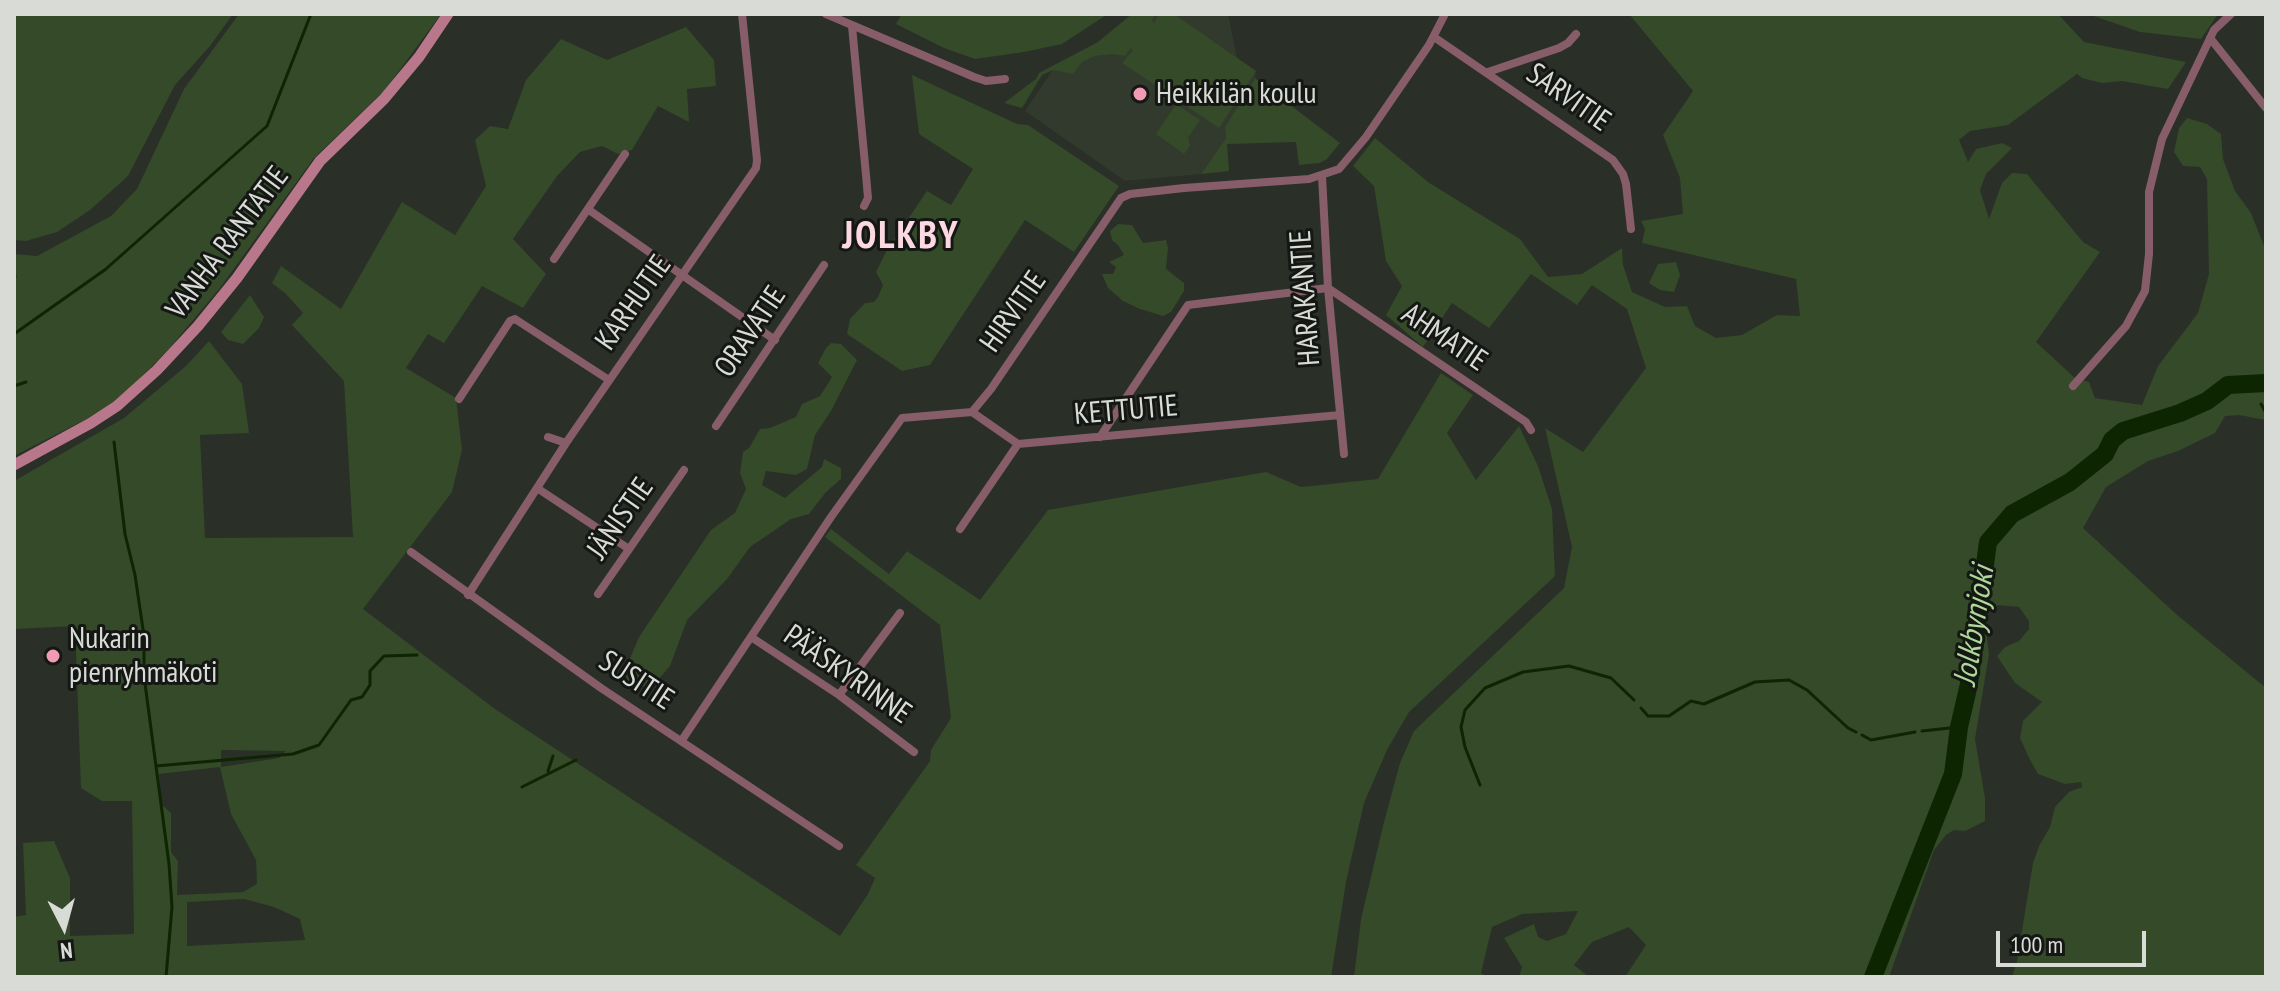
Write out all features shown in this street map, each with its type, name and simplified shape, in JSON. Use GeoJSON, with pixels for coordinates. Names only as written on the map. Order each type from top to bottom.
{"type":"FeatureCollection","features":[{"type":"Feature","properties":{"kind":"main road","name":"VANHA RANTATIE"},"geometry":{"type":"LineString","coordinates":[[14,465],[117,406],[157,370],[237,278],[313,170],[384,99],[419,57],[448,14]]}},
{"type":"Feature","properties":{"kind":"street","name":"KARHUTIE"},"geometry":{"type":"LineString","coordinates":[[468,595],[566,443],[683,277],[757,165],[742,14]]}},
{"type":"Feature","properties":{"kind":"street"},"geometry":{"type":"LineString","coordinates":[[826,14],[974,77],[986,81],[1005,79]]}},
{"type":"Feature","properties":{"kind":"street"},"geometry":{"type":"LineString","coordinates":[[1322,176],[1339,169],[1348,161],[1434,37],[1445,14]]}},
{"type":"Feature","properties":{"kind":"street"},"geometry":{"type":"LineString","coordinates":[[2073,386],[2126,326],[2145,291],[2149,264],[2149,192],[2162,139],[2210,38],[2231,14]]}},
{"type":"Feature","properties":{"kind":"street"},"geometry":{"type":"LineString","coordinates":[[852,26],[867,180],[868,198],[864,206]]}},
{"type":"Feature","properties":{"kind":"street"},"geometry":{"type":"LineString","coordinates":[[1488,72],[1559,48],[1576,34]]}},
{"type":"Feature","properties":{"kind":"street","name":"SARVITIE"},"geometry":{"type":"LineString","coordinates":[[1434,37],[1613,160],[1626,184],[1631,229]]}},
{"type":"Feature","properties":{"kind":"street"},"geometry":{"type":"LineString","coordinates":[[2210,38],[2266,108]]}},
{"type":"Feature","properties":{"kind":"street"},"geometry":{"type":"LineString","coordinates":[[554,259],[625,154]]}},
{"type":"Feature","properties":{"kind":"street","name":"HARAKANTIE"},"geometry":{"type":"LineString","coordinates":[[1322,176],[1328,288],[1344,454]]}},
{"type":"Feature","properties":{"kind":"street","name":"HIRVITIE"},"geometry":{"type":"LineString","coordinates":[[972,412],[991,389],[1121,198],[1130,194],[1322,176]]}},
{"type":"Feature","properties":{"kind":"street"},"geometry":{"type":"LineString","coordinates":[[589,210],[775,340]]}},
{"type":"Feature","properties":{"kind":"street","name":"ORAVATIE"},"geometry":{"type":"LineString","coordinates":[[716,426],[824,265]]}},
{"type":"Feature","properties":{"kind":"street"},"geometry":{"type":"LineString","coordinates":[[1100,437],[1188,305],[1328,288]]}},
{"type":"Feature","properties":{"kind":"street","name":"AHMATIE"},"geometry":{"type":"LineString","coordinates":[[1328,288],[1526,422],[1531,430]]}},
{"type":"Feature","properties":{"kind":"street"},"geometry":{"type":"LineString","coordinates":[[459,399],[510,321],[515,319],[609,380]]}},
{"type":"Feature","properties":{"kind":"street"},"geometry":{"type":"LineString","coordinates":[[682,740],[831,517],[902,418],[972,412],[1018,444],[960,529]]}},
{"type":"Feature","properties":{"kind":"street","name":"KETTUTIE"},"geometry":{"type":"LineString","coordinates":[[1018,444],[1340,415]]}},
{"type":"Feature","properties":{"kind":"street"},"geometry":{"type":"LineString","coordinates":[[548,437],[566,443]]}},
{"type":"Feature","properties":{"kind":"street","name":"JÄNISTIE"},"geometry":{"type":"LineString","coordinates":[[598,594],[684,470]]}},
{"type":"Feature","properties":{"kind":"street"},"geometry":{"type":"LineString","coordinates":[[537,488],[629,549]]}},
{"type":"Feature","properties":{"kind":"street","name":"SUSITIE"},"geometry":{"type":"LineString","coordinates":[[411,552],[468,595],[839,846]]}},
{"type":"Feature","properties":{"kind":"street"},"geometry":{"type":"LineString","coordinates":[[839,695],[900,613]]}},
{"type":"Feature","properties":{"kind":"street","name":"PÄÄSKYRINNE"},"geometry":{"type":"LineString","coordinates":[[751,637],[839,695],[914,752]]}},
{"type":"Feature","properties":{"kind":"shaded area","name":"Heikkilän koulu"},"geometry":{"type":"Polygon","coordinates":[[[1132,14],[1228,14],[1237,58],[1256,71],[1255,78],[1225,127],[1226,138],[1201,174],[1125,181],[1025,111],[1054,68],[1098,42],[1132,14]]]}},
{"type":"Feature","properties":{"kind":"green space"},"geometry":{"type":"Polygon","coordinates":[[[16,14],[233,14],[210,46],[175,85],[128,176],[90,210],[57,232],[26,241],[14,240],[16,14]]]}},
{"type":"Feature","properties":{"kind":"green space"},"geometry":{"type":"Polygon","coordinates":[[[239,14],[441,14],[385,90],[314,158],[220,288],[168,350],[112,406],[14,456],[14,284],[17,276],[14,274],[14,254],[37,256],[111,216],[137,189],[184,89],[239,14]]]}},
{"type":"Feature","properties":{"kind":"green space"},"geometry":{"type":"Polygon","coordinates":[[[902,14],[1108,14],[1062,44],[975,59],[944,48],[896,24],[902,14]]]}},
{"type":"Feature","properties":{"kind":"green space"},"geometry":{"type":"Polygon","coordinates":[[[1132,14],[1155,14],[1154,23],[1159,14],[1174,14],[1256,71],[1219,128],[1122,63],[1133,50],[1131,48],[1125,56],[1095,56],[1082,62],[1073,74],[1053,70],[1042,75],[1022,108],[1004,103],[1036,79],[1039,73],[1098,42],[1132,14]]]}},
{"type":"Feature","properties":{"kind":"green space"},"geometry":{"type":"Polygon","coordinates":[[[1629,14],[2058,14],[2084,42],[2186,62],[2168,89],[2122,81],[2102,83],[2077,74],[2008,125],[1970,131],[1959,140],[1968,162],[1976,149],[2002,143],[2012,148],[1986,174],[1980,190],[1989,219],[2002,183],[2012,173],[2027,174],[2083,242],[2100,252],[2036,342],[2075,378],[2089,382],[2095,398],[2142,405],[2158,366],[2198,313],[2209,274],[2207,179],[2200,167],[2183,166],[2174,152],[2179,128],[2187,118],[2207,124],[2221,134],[2223,159],[2235,191],[2251,213],[2266,251],[2266,420],[2225,416],[2215,433],[2148,461],[2106,487],[2083,528],[2176,614],[2266,688],[2266,977],[2012,977],[2033,863],[2039,846],[2050,827],[2055,807],[2069,792],[2082,787],[2081,782],[2065,784],[2038,774],[2029,758],[2020,738],[2023,721],[2042,702],[2015,683],[1997,656],[2005,647],[2019,641],[2029,629],[2029,621],[2019,607],[1998,605],[1988,614],[1986,631],[1989,654],[1975,739],[1985,798],[1985,821],[1965,831],[1954,830],[1934,850],[1889,977],[1625,977],[1646,945],[1629,927],[1592,942],[1574,965],[1589,977],[1519,977],[1522,967],[1504,938],[1534,924],[1538,937],[1547,941],[1566,934],[1578,911],[1522,914],[1492,927],[1481,973],[1487,977],[1354,977],[1361,919],[1384,822],[1400,763],[1414,731],[1564,588],[1572,547],[1545,428],[1583,452],[1646,368],[1627,309],[1592,285],[1577,305],[1531,274],[1489,328],[1452,303],[1423,347],[1386,315],[1402,286],[1386,261],[1374,186],[1353,166],[1375,138],[1428,182],[1520,239],[1548,277],[1582,274],[1622,248],[1623,265],[1632,292],[1665,307],[1687,306],[1695,326],[1716,338],[1742,335],[1777,315],[1800,316],[1796,279],[1642,243],[1645,229],[1641,221],[1683,214],[1680,178],[1663,135],[1693,91],[1629,14]]]}},
{"type":"Feature","properties":{"kind":"green space"},"geometry":{"type":"Polygon","coordinates":[[[2088,14],[2218,14],[2201,39],[2140,32],[2088,14]]]}},
{"type":"Feature","properties":{"kind":"green space"},"geometry":{"type":"Polygon","coordinates":[[[686,27],[714,60],[716,86],[687,89],[689,122],[658,106],[632,150],[618,154],[602,146],[580,152],[557,176],[513,239],[546,274],[523,308],[482,286],[444,343],[428,334],[406,368],[456,398],[462,450],[452,492],[363,609],[495,709],[840,936],[875,878],[856,865],[930,761],[931,750],[951,718],[940,625],[825,537],[831,529],[889,574],[907,551],[980,600],[1048,510],[1266,472],[1301,487],[1378,479],[1441,373],[1473,395],[1447,433],[1476,480],[1519,426],[1538,466],[1552,509],[1555,576],[1409,712],[1387,750],[1364,803],[1346,882],[1331,977],[14,977],[14,917],[26,915],[23,843],[54,841],[70,878],[70,936],[134,934],[132,801],[102,801],[81,788],[75,626],[14,629],[14,481],[124,418],[186,366],[209,341],[242,384],[249,433],[200,435],[205,538],[353,537],[344,381],[292,325],[303,313],[272,283],[281,266],[341,309],[402,202],[455,235],[486,186],[475,140],[490,126],[508,129],[526,80],[561,39],[607,60],[686,27]],[[221,750],[221,767],[279,758],[285,752],[285,751],[221,750]],[[220,767],[159,774],[161,804],[171,813],[171,852],[178,861],[177,895],[243,892],[257,884],[256,860],[231,814],[220,767]],[[244,899],[187,902],[187,946],[305,940],[300,919],[274,907],[244,899]]]}},
{"type":"Feature","properties":{"kind":"green space"},"geometry":{"type":"Polygon","coordinates":[[[912,75],[1017,124],[1028,125],[1119,186],[1074,252],[1025,220],[930,365],[902,371],[847,334],[850,319],[865,303],[874,302],[878,297],[883,285],[876,272],[887,250],[927,191],[951,205],[973,169],[919,134],[912,75]]]}},
{"type":"Feature","properties":{"kind":"green space"},"geometry":{"type":"Polygon","coordinates":[[[1255,78],[1340,143],[1320,163],[1299,165],[1296,142],[1227,144],[1229,171],[1201,174],[1226,138],[1225,127],[1255,78]]]}},
{"type":"Feature","properties":{"kind":"green space"},"geometry":{"type":"Polygon","coordinates":[[[1176,104],[1200,120],[1188,138],[1190,146],[1184,154],[1156,134],[1176,104]]]}},
{"type":"Feature","properties":{"kind":"green space"},"geometry":{"type":"Polygon","coordinates":[[[1118,224],[1132,225],[1143,243],[1166,240],[1166,269],[1184,283],[1184,291],[1171,312],[1163,316],[1140,309],[1123,301],[1108,288],[1102,274],[1113,274],[1116,267],[1109,262],[1124,255],[1112,240],[1110,231],[1118,224]]]}},
{"type":"Feature","properties":{"kind":"green space"},"geometry":{"type":"Polygon","coordinates":[[[1676,262],[1680,275],[1674,292],[1660,290],[1649,283],[1658,264],[1676,262]]]}},
{"type":"Feature","properties":{"kind":"green space"},"geometry":{"type":"Polygon","coordinates":[[[250,295],[264,317],[259,328],[243,344],[228,340],[221,332],[250,295]]]}},
{"type":"Feature","properties":{"kind":"green space"},"geometry":{"type":"Polygon","coordinates":[[[831,343],[841,344],[857,360],[815,435],[807,469],[796,475],[766,471],[762,485],[785,498],[822,467],[824,459],[841,468],[841,479],[809,514],[791,519],[750,547],[727,579],[687,620],[670,666],[652,687],[629,685],[624,673],[639,637],[711,530],[735,513],[746,489],[740,473],[743,452],[749,448],[760,429],[796,417],[802,404],[820,396],[832,377],[818,363],[831,343]]]}},
{"type":"Feature","properties":{"kind":"waterway"},"geometry":{"type":"LineString","coordinates":[[107,268],[267,126],[311,14]]}},
{"type":"Feature","properties":{"kind":"waterway"},"geometry":{"type":"LineString","coordinates":[[14,334],[106,269]]}},
{"type":"Feature","properties":{"kind":"waterway"},"geometry":{"type":"LineString","coordinates":[[14,386],[26,382]]}},
{"type":"Feature","properties":{"kind":"waterway","name":"Jolkbynjoki"},"geometry":{"type":"LineString","coordinates":[[1873,977],[1953,774],[1988,542],[2012,514],[2070,482],[2105,454],[2112,440],[2123,431],[2180,413],[2207,401],[2228,385],[2266,383]]}},
{"type":"Feature","properties":{"kind":"waterway"},"geometry":{"type":"LineString","coordinates":[[2261,404],[2266,413]]}},
{"type":"Feature","properties":{"kind":"waterway"},"geometry":{"type":"LineString","coordinates":[[114,442],[125,534],[144,636],[144,676],[169,864],[172,907],[166,977]]}},
{"type":"Feature","properties":{"kind":"waterway"},"geometry":{"type":"LineString","coordinates":[[156,766],[293,754],[319,745],[351,700],[362,697],[370,685],[370,671],[384,656],[417,655]]}},
{"type":"Feature","properties":{"kind":"waterway"},"geometry":{"type":"LineString","coordinates":[[1480,785],[1465,747],[1461,727],[1465,710],[1485,688],[1523,672],[1569,666],[1611,678],[1634,700]]}},
{"type":"Feature","properties":{"kind":"waterway"},"geometry":{"type":"LineString","coordinates":[[1641,708],[1648,716],[1669,716],[1691,701],[1704,704],[1755,682],[1789,680],[1807,690],[1856,732]]}},
{"type":"Feature","properties":{"kind":"waterway"},"geometry":{"type":"LineString","coordinates":[[1922,731],[1959,727]]}},
{"type":"Feature","properties":{"kind":"waterway"},"geometry":{"type":"LineString","coordinates":[[1862,735],[1871,740],[1915,732]]}},
{"type":"Feature","properties":{"kind":"waterway"},"geometry":{"type":"LineString","coordinates":[[548,771],[553,756]]}},
{"type":"Feature","properties":{"kind":"waterway"},"geometry":{"type":"LineString","coordinates":[[522,787],[576,760]]}},
{"type":"Feature","properties":{"kind":"place","name":"Heikkilän koulu"},"geometry":{"type":"Point","coordinates":[1140,94]}},
{"type":"Feature","properties":{"kind":"place","name":"Nukarin pienryhmäkoti"},"geometry":{"type":"Point","coordinates":[53,656]}},
{"type":"Feature","properties":{"kind":"district","name":"JOLKBY"},"geometry":{"type":"Point","coordinates":[901,237]}}]}
